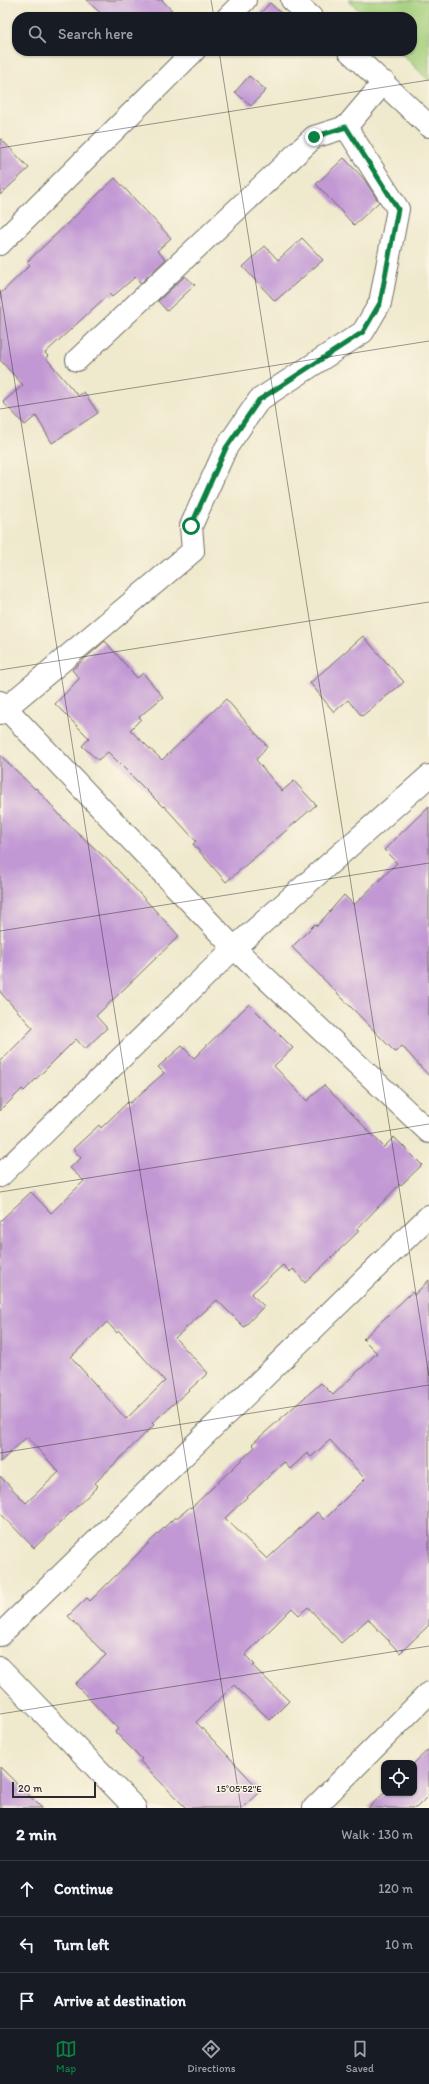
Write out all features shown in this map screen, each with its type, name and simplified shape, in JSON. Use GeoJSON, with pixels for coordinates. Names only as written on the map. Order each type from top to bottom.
{"type":"FeatureCollection","features":[{"type":"Feature","properties":{"kind":"street"},"geometry":{"type":"LineString","coordinates":[[233,12],[245,0]]}},
{"type":"Feature","properties":{"kind":"street"},"geometry":{"type":"LineString","coordinates":[[292,0],[305,12]]}},
{"type":"Feature","properties":{"kind":"street"},"geometry":{"type":"LineString","coordinates":[[0,244],[189,56]]}},
{"type":"Feature","properties":{"kind":"street"},"geometry":{"type":"LineString","coordinates":[[355,56],[429,126]]}},
{"type":"Feature","properties":{"kind":"street"},"geometry":{"type":"LineString","coordinates":[[77,360],[314,137],[346,127],[384,82]]}},
{"type":"Feature","properties":{"kind":"street"},"geometry":{"type":"LineString","coordinates":[[346,127],[398,209],[380,303],[363,332],[259,400],[226,448],[191,526],[193,551],[2,708],[234,948],[429,1132]]}},
{"type":"Feature","properties":{"kind":"street"},"geometry":{"type":"LineString","coordinates":[[0,1176],[234,948],[429,776]]}},
{"type":"Feature","properties":{"kind":"street"},"geometry":{"type":"LineString","coordinates":[[0,1636],[429,1216]]}},
{"type":"Feature","properties":{"kind":"street"},"geometry":{"type":"LineString","coordinates":[[0,1668],[135,1808]]}},
{"type":"Feature","properties":{"kind":"street"},"geometry":{"type":"LineString","coordinates":[[314,1808],[429,1694]]}},
{"type":"Feature","properties":{"kind":"green space"},"geometry":{"type":"Polygon","coordinates":[[[348,0],[429,0],[429,81],[404,56],[417,56],[417,12],[360,12],[348,0]]]}},
{"type":"Feature","properties":{"kind":"building"},"geometry":{"type":"Polygon","coordinates":[[[86,0],[162,0],[173,12],[99,12],[86,0]]]}},
{"type":"Feature","properties":{"kind":"building"},"geometry":{"type":"Polygon","coordinates":[[[270,3],[280,12],[262,12],[270,3]]]}},
{"type":"Feature","properties":{"kind":"building"},"geometry":{"type":"Polygon","coordinates":[[[249,76],[266,90],[251,106],[235,92],[249,76]]]}},
{"type":"Feature","properties":{"kind":"building"},"geometry":{"type":"Polygon","coordinates":[[[0,138],[29,168],[0,195],[0,138]]]}},
{"type":"Feature","properties":{"kind":"building"},"geometry":{"type":"Polygon","coordinates":[[[344,158],[364,179],[379,202],[354,225],[316,184],[344,158]]]}},
{"type":"Feature","properties":{"kind":"building"},"geometry":{"type":"Polygon","coordinates":[[[115,178],[171,238],[157,251],[166,259],[141,283],[135,277],[112,297],[109,294],[45,353],[48,356],[46,358],[78,396],[84,392],[98,413],[52,443],[36,416],[25,425],[3,402],[23,385],[0,360],[0,294],[30,265],[27,262],[115,178]]]}},
{"type":"Feature","properties":{"kind":"building"},"geometry":{"type":"Polygon","coordinates":[[[302,238],[323,260],[275,301],[243,267],[265,246],[278,260],[302,238]]]}},
{"type":"Feature","properties":{"kind":"building"},"geometry":{"type":"Polygon","coordinates":[[[185,276],[195,285],[167,311],[158,301],[185,276]]]}},
{"type":"Feature","properties":{"kind":"building"},"geometry":{"type":"Polygon","coordinates":[[[363,636],[404,682],[362,716],[348,700],[334,712],[310,683],[363,636]]]}},
{"type":"Feature","properties":{"kind":"building"},"geometry":{"type":"Polygon","coordinates":[[[105,641],[137,678],[143,673],[163,697],[139,717],[141,719],[130,730],[162,760],[226,699],[267,746],[256,760],[282,791],[294,781],[316,805],[226,882],[193,844],[196,841],[164,806],[163,807],[108,752],[98,760],[82,746],[89,738],[55,704],[79,678],[72,670],[105,641]]]}},
{"type":"Feature","properties":{"kind":"building"},"geometry":{"type":"Polygon","coordinates":[[[0,755],[35,789],[36,788],[66,822],[113,865],[179,936],[96,1016],[107,1028],[85,1049],[76,1039],[24,1091],[22,1089],[0,1111],[0,1062],[33,1028],[0,992],[0,755]]]}},
{"type":"Feature","properties":{"kind":"building"},"geometry":{"type":"Polygon","coordinates":[[[429,806],[429,1076],[402,1046],[395,1052],[292,947],[315,924],[317,926],[344,895],[354,905],[397,863],[384,850],[429,806]]]}},
{"type":"Feature","properties":{"kind":"building"},"geometry":{"type":"Polygon","coordinates":[[[249,1004],[293,1048],[274,1066],[307,1101],[324,1085],[384,1147],[394,1137],[422,1165],[401,1185],[400,1184],[357,1229],[359,1231],[305,1283],[293,1269],[290,1272],[283,1265],[251,1294],[264,1306],[244,1327],[217,1300],[175,1338],[208,1373],[152,1423],[154,1425],[95,1483],[98,1486],[34,1548],[0,1513],[0,1476],[26,1503],[59,1472],[27,1437],[0,1462],[0,1221],[31,1192],[51,1213],[84,1181],[70,1168],[81,1158],[73,1149],[99,1125],[101,1128],[128,1102],[130,1103],[164,1073],[158,1067],[182,1046],[194,1058],[249,1004]],[[107,1322],[71,1357],[126,1419],[165,1381],[119,1331],[117,1333],[107,1322]]]}},
{"type":"Feature","properties":{"kind":"building"},"geometry":{"type":"Polygon","coordinates":[[[429,1280],[429,1625],[400,1653],[368,1619],[341,1643],[308,1607],[299,1615],[292,1608],[245,1655],[255,1665],[253,1666],[289,1701],[270,1720],[234,1685],[196,1722],[261,1791],[243,1808],[186,1808],[140,1761],[142,1759],[115,1732],[118,1729],[75,1684],[106,1655],[68,1616],[87,1598],[90,1601],[175,1517],[176,1519],[190,1507],[191,1508],[255,1447],[252,1444],[321,1383],[333,1395],[377,1353],[363,1339],[412,1292],[414,1295],[429,1280]],[[330,1440],[311,1457],[307,1453],[290,1469],[284,1462],[225,1518],[267,1559],[317,1512],[324,1520],[365,1479],[330,1440]]]}},
{"type":"Feature","properties":{"kind":"building"},"geometry":{"type":"Polygon","coordinates":[[[429,1749],[429,1795],[416,1808],[368,1808],[381,1796],[417,1796],[417,1760],[429,1749]]]}},
{"type":"Feature","properties":{"kind":"building"},"geometry":{"type":"Polygon","coordinates":[[[0,1767],[42,1808],[0,1808],[0,1767]]]}},
{"type":"Feature","properties":{"kind":"route"},"geometry":{"type":"LineString","coordinates":[[191,526],[210,487],[226,448],[259,400],[363,332],[380,303],[398,209],[346,127],[314,137]]}}]}
